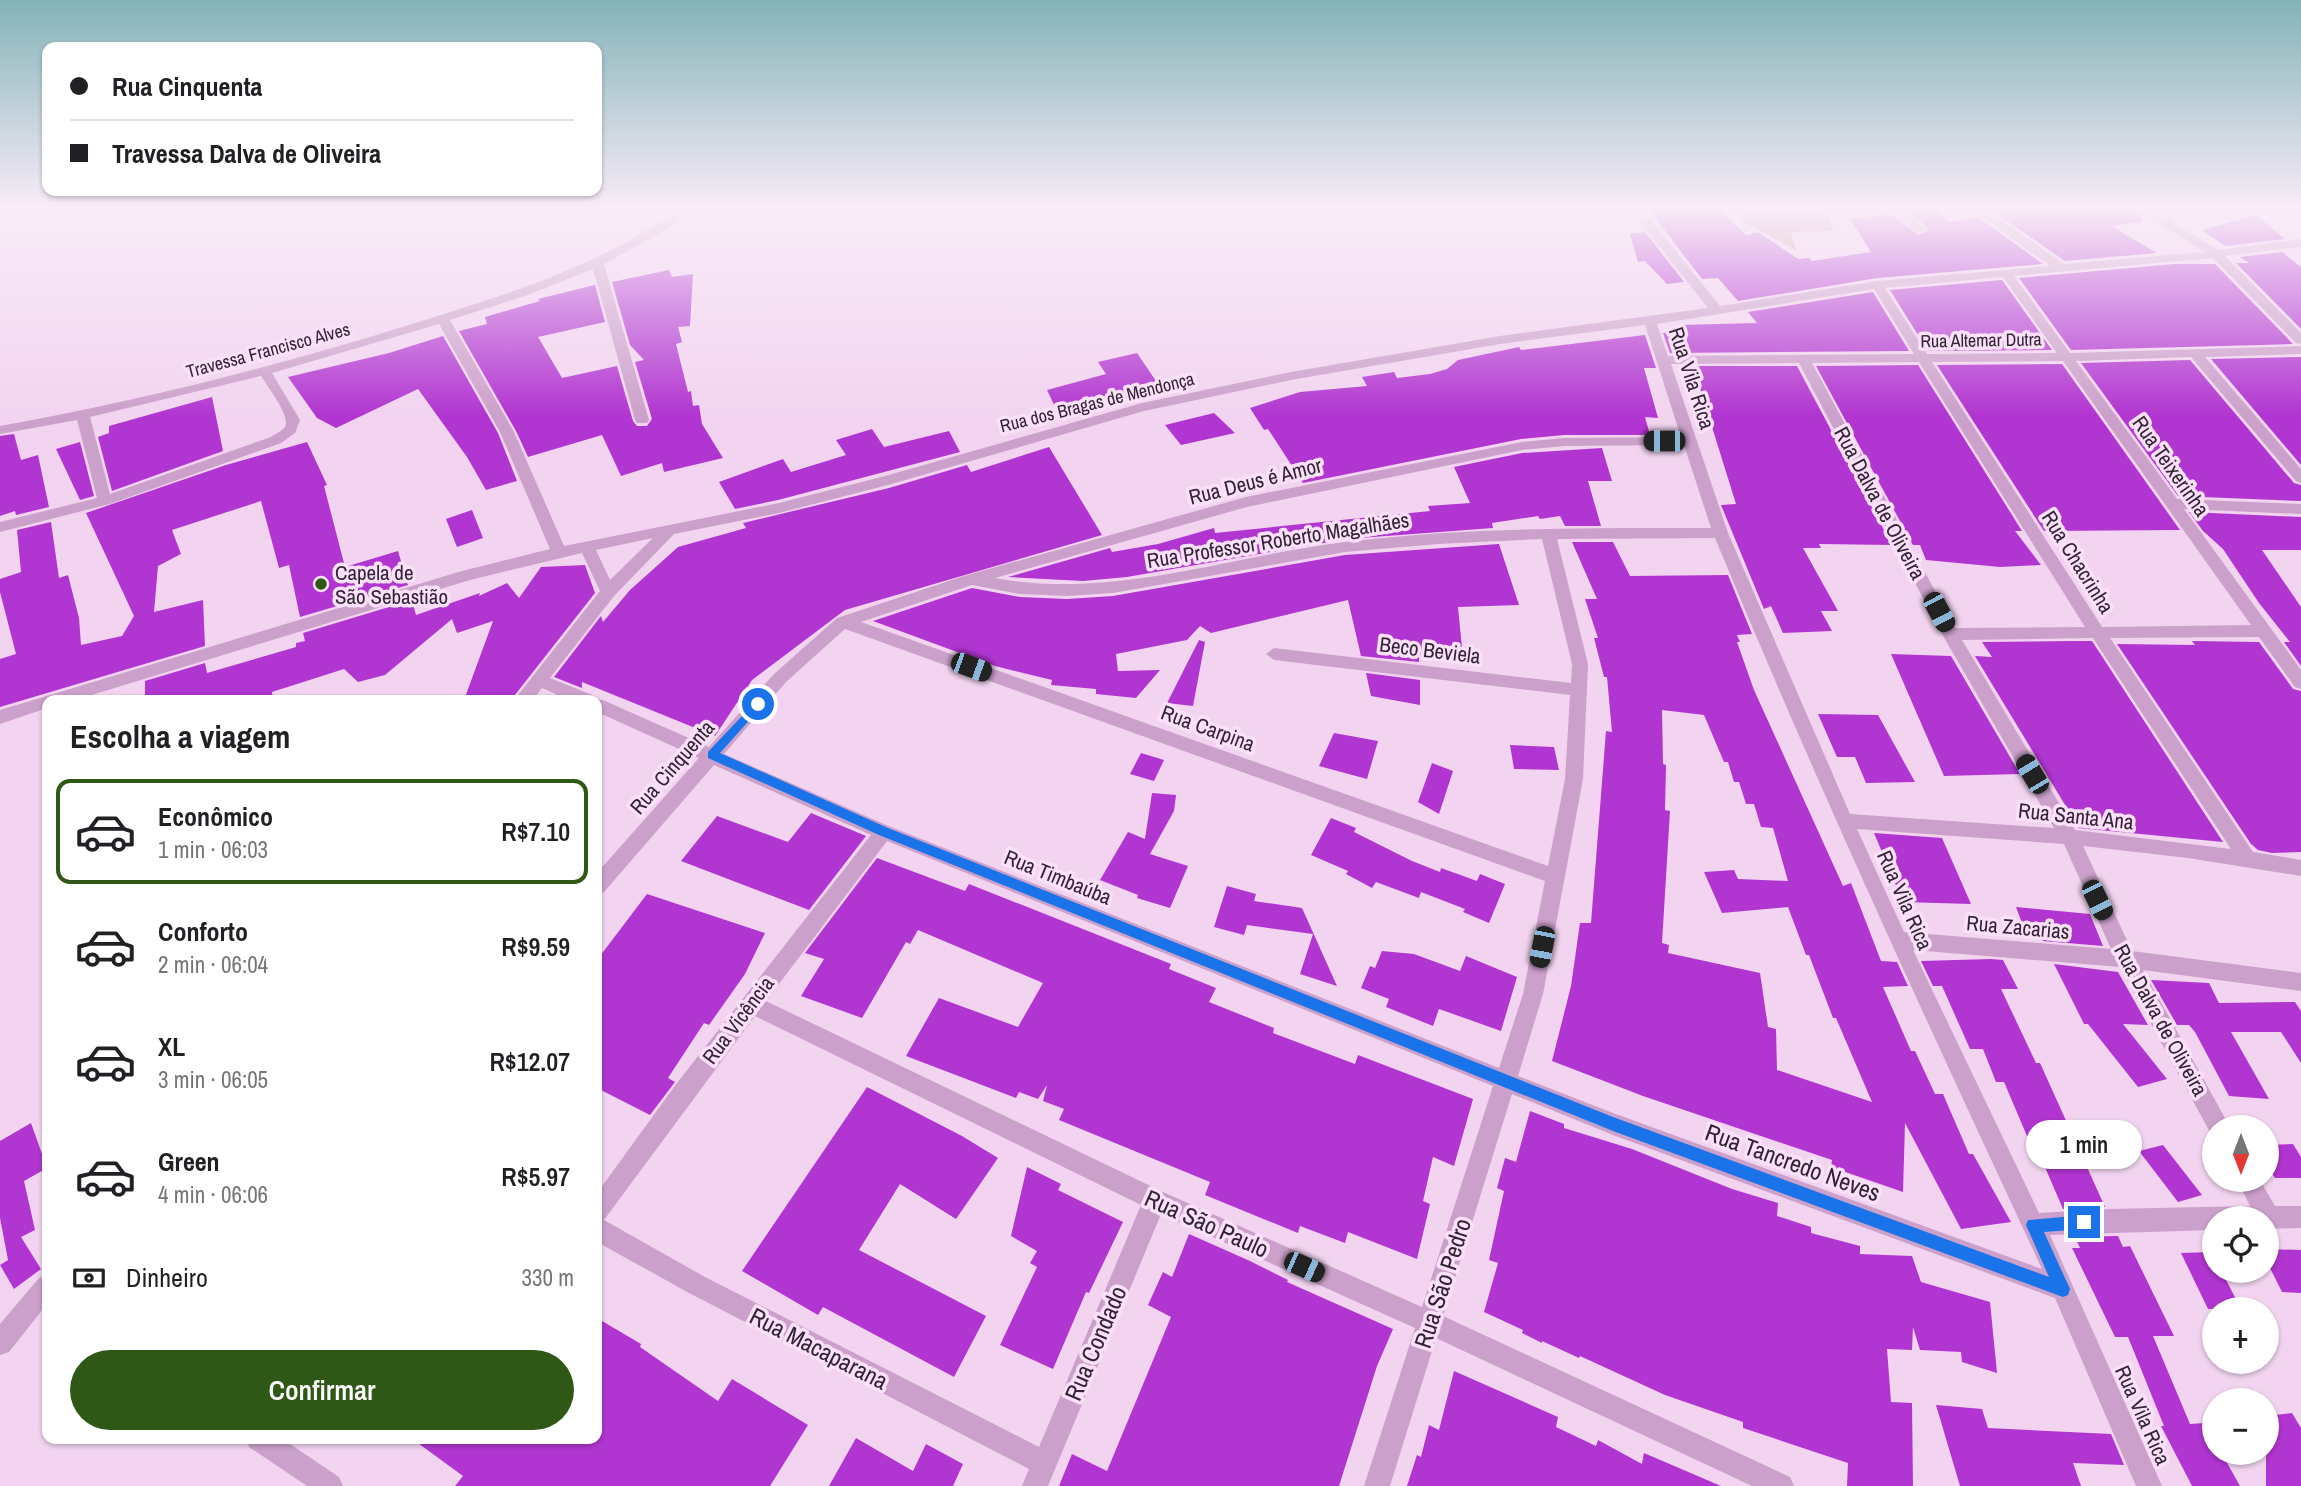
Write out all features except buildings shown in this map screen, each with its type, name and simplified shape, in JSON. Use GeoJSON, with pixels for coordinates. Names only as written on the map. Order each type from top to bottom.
{"type":"FeatureCollection","features":[{"type":"Feature","properties":{"kind":"street","name":"Travessa Francisco Alves"},"geometry":{"type":"LineString","coordinates":[[0,430],[83,417],[264,371],[443,318],[514,295],[557,277]]}},
{"type":"Feature","properties":{"kind":"street"},"geometry":{"type":"LineString","coordinates":[[602,277],[642,420]]}},
{"type":"Feature","properties":{"kind":"street"},"geometry":{"type":"LineString","coordinates":[[1690,277],[1716,310]]}},
{"type":"Feature","properties":{"kind":"street","name":"Rua dos Bragas de Mendonça"},"geometry":{"type":"LineString","coordinates":[[70,695],[358,607],[559,552],[668,532],[875,483],[1142,407],[1424,352],[1650,321],[1877,285],[1959,277]]}},
{"type":"Feature","properties":{"kind":"street","name":"Rua Teixerinha"},"geometry":{"type":"LineString","coordinates":[[2009,277],[2301,683]]}},
{"type":"Feature","properties":{"kind":"street"},"geometry":{"type":"LineString","coordinates":[[2239,277],[2301,340]]}},
{"type":"Feature","properties":{"kind":"street","name":"Rua Chacrinha"},"geometry":{"type":"LineString","coordinates":[[1877,285],[2097,632],[2247,858]]}},
{"type":"Feature","properties":{"kind":"street"},"geometry":{"type":"LineString","coordinates":[[443,318],[516,447],[534,485],[559,552]]}},
{"type":"Feature","properties":{"kind":"street","name":"Rua Vila Rica"},"geometry":{"type":"LineString","coordinates":[[1650,321],[1720,533],[1898,940],[2063,1289],[2149,1486]]}},
{"type":"Feature","properties":{"kind":"street","name":"Rua Altemar Dutra"},"geometry":{"type":"LineString","coordinates":[[1662,360],[2068,357],[2301,350]]}},
{"type":"Feature","properties":{"kind":"street"},"geometry":{"type":"LineString","coordinates":[[2194,352],[2301,478]]}},
{"type":"Feature","properties":{"kind":"street","name":"Rua Dalva de Oliveira"},"geometry":{"type":"LineString","coordinates":[[1802,359],[1950,634],[2070,838],[2126,959],[2212,1115]]}},
{"type":"Feature","properties":{"kind":"street"},"geometry":{"type":"LineString","coordinates":[[0,527],[105,501],[276,440],[292,430],[295,423],[264,371]]}},
{"type":"Feature","properties":{"kind":"street"},"geometry":{"type":"LineString","coordinates":[[83,417],[105,501]]}},
{"type":"Feature","properties":{"kind":"street","name":"Rua Deus é Amor"},"geometry":{"type":"LineString","coordinates":[[843,622],[970,579],[1245,502],[1458,457],[1564,442],[1688,441]]}},
{"type":"Feature","properties":{"kind":"street"},"geometry":{"type":"LineString","coordinates":[[2172,504],[2301,509]]}},
{"type":"Feature","properties":{"kind":"street"},"geometry":{"type":"LineString","coordinates":[[527,695],[608,592],[668,532]]}},
{"type":"Feature","properties":{"kind":"street","name":"Rua Professor Roberto Magalhães"},"geometry":{"type":"LineString","coordinates":[[970,579],[1028,591],[1103,589],[1341,547],[1434,537],[1548,533],[1720,533]]}},
{"type":"Feature","properties":{"kind":"street","name":"Rua São Pedro"},"geometry":{"type":"LineString","coordinates":[[1377,1486],[1533,994],[1557,877],[1574,779],[1580,664],[1548,533]]}},
{"type":"Feature","properties":{"kind":"street"},"geometry":{"type":"LineString","coordinates":[[587,547],[608,592]]}},
{"type":"Feature","properties":{"kind":"street","name":"Rua Cinquenta"},"geometry":{"type":"LineString","coordinates":[[602,880],[799,659],[843,622]]}},
{"type":"Feature","properties":{"kind":"street","name":"Rua Carpina"},"geometry":{"type":"LineString","coordinates":[[843,622],[1557,877]]}},
{"type":"Feature","properties":{"kind":"street"},"geometry":{"type":"LineString","coordinates":[[1950,634],[2262,631]]}},
{"type":"Feature","properties":{"kind":"street","name":"Beco Beviela"},"geometry":{"type":"LineString","coordinates":[[1274,654],[1579,690]]}},
{"type":"Feature","properties":{"kind":"street"},"geometry":{"type":"LineString","coordinates":[[539,680],[574,695]]}},
{"type":"Feature","properties":{"kind":"street"},"geometry":{"type":"LineString","coordinates":[[0,717],[42,704]]}},
{"type":"Feature","properties":{"kind":"street","name":"Rua Timbaúba"},"geometry":{"type":"LineString","coordinates":[[602,707],[884,832],[1506,1081]]}},
{"type":"Feature","properties":{"kind":"street","name":"Rua Santa Ana"},"geometry":{"type":"LineString","coordinates":[[1845,821],[1947,826],[2070,838],[2247,858],[2301,868]]}},
{"type":"Feature","properties":{"kind":"street","name":"Rua Vicência"},"geometry":{"type":"LineString","coordinates":[[602,1205],[751,1004],[884,832]]}},
{"type":"Feature","properties":{"kind":"street","name":"Rua Zacarias"},"geometry":{"type":"LineString","coordinates":[[1898,940],[2126,959],[2301,982]]}},
{"type":"Feature","properties":{"kind":"street","name":"Rua São Paulo"},"geometry":{"type":"LineString","coordinates":[[751,1004],[1154,1200],[1429,1322],[1781,1486]]}},
{"type":"Feature","properties":{"kind":"street","name":"Rua Tancredo Neves"},"geometry":{"type":"LineString","coordinates":[[1506,1081],[1613,1124],[2063,1289]]}},
{"type":"Feature","properties":{"kind":"street","name":"Rua Condado"},"geometry":{"type":"LineString","coordinates":[[1035,1486],[1154,1200]]}},
{"type":"Feature","properties":{"kind":"street"},"geometry":{"type":"LineString","coordinates":[[2279,1217],[2301,1217]]}},
{"type":"Feature","properties":{"kind":"street"},"geometry":{"type":"LineString","coordinates":[[2033,1225],[2202,1218]]}},
{"type":"Feature","properties":{"kind":"street","name":"Rua Macaparana"},"geometry":{"type":"LineString","coordinates":[[602,1232],[697,1285],[1044,1463]]}},
{"type":"Feature","properties":{"kind":"street"},"geometry":{"type":"LineString","coordinates":[[0,1343],[42,1298]]}},
{"type":"Feature","properties":{"kind":"street"},"geometry":{"type":"LineString","coordinates":[[267,1444],[330,1486]]}},
{"type":"Feature","properties":{"kind":"place","name":"Capela de São Sebastião"},"geometry":{"type":"Point","coordinates":[321,584]}},
{"type":"Feature","properties":{"kind":"route"},"geometry":{"type":"LineString","coordinates":[[758,704],[712,755],[884,832],[1613,1124],[2063,1289],[2033,1225],[2084,1222]]}}]}
